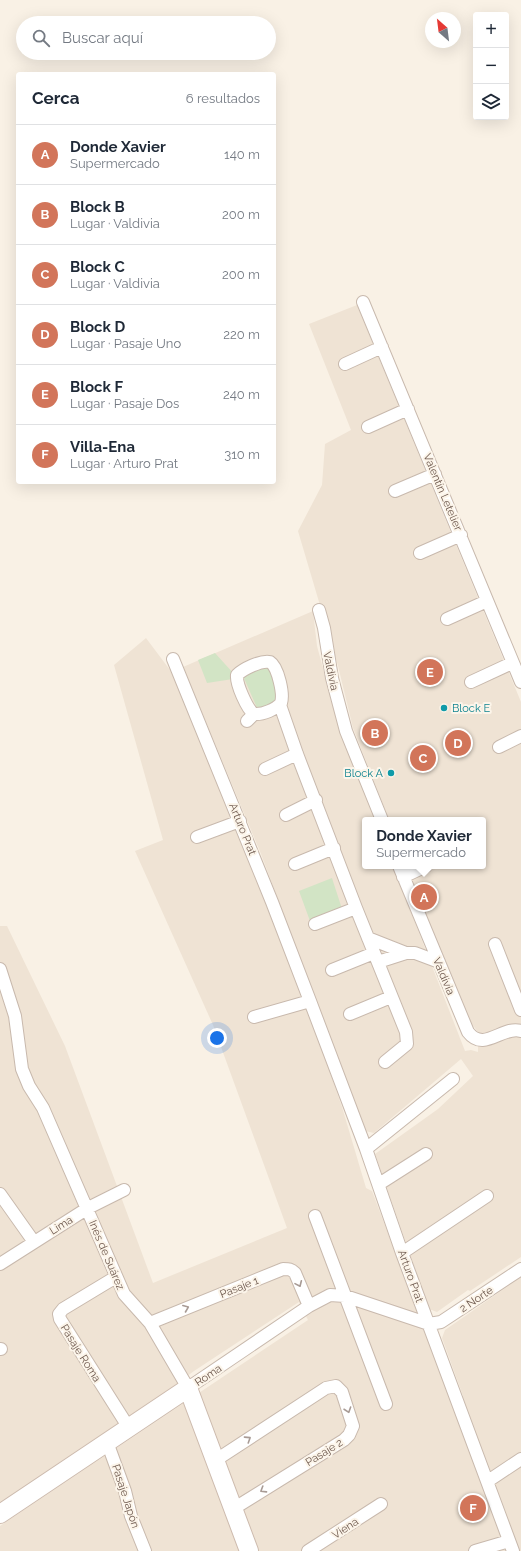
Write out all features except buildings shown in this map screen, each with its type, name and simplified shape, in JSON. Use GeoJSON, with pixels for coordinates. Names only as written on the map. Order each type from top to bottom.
{"type":"FeatureCollection","features":[{"type":"Feature","properties":{"kind":"street","name":"Valentín Letelier"},"geometry":{"type":"LineString","coordinates":[[363,302],[521,682]]}},
{"type":"Feature","properties":{"kind":"street"},"geometry":{"type":"LineString","coordinates":[[345,364],[382,347]]}},
{"type":"Feature","properties":{"kind":"street"},"geometry":{"type":"LineString","coordinates":[[368,427],[408,409]]}},
{"type":"Feature","properties":{"kind":"street"},"geometry":{"type":"LineString","coordinates":[[395,491],[435,474]]}},
{"type":"Feature","properties":{"kind":"street"},"geometry":{"type":"LineString","coordinates":[[420,553],[461,535]]}},
{"type":"Feature","properties":{"kind":"street"},"geometry":{"type":"LineString","coordinates":[[447,619],[487,601]]}},
{"type":"Feature","properties":{"kind":"street","name":"Valdivia"},"geometry":{"type":"LineString","coordinates":[[318,610],[324,628],[332,678],[346,731],[381,817]]}},
{"type":"Feature","properties":{"kind":"street","name":"Arturo Prat"},"geometry":{"type":"LineString","coordinates":[[173,659],[240,821],[310,1001],[379,1184],[402,1253],[511,1546]]}},
{"type":"Feature","properties":{"kind":"street"},"geometry":{"type":"LineString","coordinates":[[280,705],[260,715],[250,718],[249,708],[237,681],[237,675],[264,662],[272,663],[275,668],[283,696],[280,705],[297,754],[391,997],[401,1016],[408,1039],[408,1044],[385,1062]]}},
{"type":"Feature","properties":{"kind":"street"},"geometry":{"type":"LineString","coordinates":[[471,682],[512,663]]}},
{"type":"Feature","properties":{"kind":"street"},"geometry":{"type":"LineString","coordinates":[[499,747],[521,736]]}},
{"type":"Feature","properties":{"kind":"street"},"geometry":{"type":"LineString","coordinates":[[265,769],[297,754]]}},
{"type":"Feature","properties":{"kind":"street"},"geometry":{"type":"LineString","coordinates":[[286,815],[316,800]]}},
{"type":"Feature","properties":{"kind":"street"},"geometry":{"type":"LineString","coordinates":[[198,838],[240,821]]}},
{"type":"Feature","properties":{"kind":"street"},"geometry":{"type":"LineString","coordinates":[[295,864],[334,848]]}},
{"type":"Feature","properties":{"kind":"street"},"geometry":{"type":"LineString","coordinates":[[401,872],[414,869]]}},
{"type":"Feature","properties":{"kind":"street","name":"Valdivia"},"geometry":{"type":"LineString","coordinates":[[401,872],[471,1036],[474,1039],[483,1040],[510,1031],[521,1031]]}},
{"type":"Feature","properties":{"kind":"street"},"geometry":{"type":"LineString","coordinates":[[315,924],[356,908]]}},
{"type":"Feature","properties":{"kind":"street"},"geometry":{"type":"LineString","coordinates":[[368,938],[406,953]]}},
{"type":"Feature","properties":{"kind":"street"},"geometry":{"type":"LineString","coordinates":[[495,944],[521,1010]]}},
{"type":"Feature","properties":{"kind":"street"},"geometry":{"type":"LineString","coordinates":[[332,970],[376,958],[406,953],[415,953],[439,962]]}},
{"type":"Feature","properties":{"kind":"street","name":"Inés de Suárez"},"geometry":{"type":"LineString","coordinates":[[0,970],[15,1016],[22,1069],[29,1086],[43,1108],[88,1208],[124,1294],[150,1323],[188,1388],[249,1551]]}},
{"type":"Feature","properties":{"kind":"street"},"geometry":{"type":"LineString","coordinates":[[350,1014],[391,997]]}},
{"type":"Feature","properties":{"kind":"street"},"geometry":{"type":"LineString","coordinates":[[254,1017],[310,1001]]}},
{"type":"Feature","properties":{"kind":"street"},"geometry":{"type":"LineString","coordinates":[[366,1149],[453,1078]]}},
{"type":"Feature","properties":{"kind":"street"},"geometry":{"type":"LineString","coordinates":[[379,1184],[426,1154]]}},
{"type":"Feature","properties":{"kind":"street","name":"Lima"},"geometry":{"type":"LineString","coordinates":[[0,1264],[88,1208],[124,1190]]}},
{"type":"Feature","properties":{"kind":"street"},"geometry":{"type":"LineString","coordinates":[[0,1194],[34,1242]]}},
{"type":"Feature","properties":{"kind":"street"},"geometry":{"type":"LineString","coordinates":[[402,1253],[487,1196]]}},
{"type":"Feature","properties":{"kind":"street"},"geometry":{"type":"LineString","coordinates":[[315,1216],[386,1404]]}},
{"type":"Feature","properties":{"kind":"street","name":"Pasaje 1"},"geometry":{"type":"LineString","coordinates":[[150,1323],[283,1269],[292,1269],[295,1273],[309,1306]]}},
{"type":"Feature","properties":{"kind":"street","name":"2 Norte"},"geometry":{"type":"LineString","coordinates":[[429,1324],[440,1322],[521,1269]]}},
{"type":"Feature","properties":{"kind":"street","name":"Pasaje Roma"},"geometry":{"type":"LineString","coordinates":[[116,1277],[63,1309],[59,1314],[62,1325],[129,1428]]}},
{"type":"Feature","properties":{"kind":"street","name":"Roma"},"geometry":{"type":"LineString","coordinates":[[0,1514],[309,1306],[330,1295],[345,1296],[429,1324]]}},
{"type":"Feature","properties":{"kind":"street","name":"Pasaje 2"},"geometry":{"type":"LineString","coordinates":[[216,1460],[326,1388],[336,1386],[342,1392],[353,1426],[349,1435],[344,1440],[233,1509]]}},
{"type":"Feature","properties":{"kind":"street","name":"Pasaje Japón"},"geometry":{"type":"LineString","coordinates":[[107,1442],[125,1491],[131,1516],[145,1551]]}},
{"type":"Feature","properties":{"kind":"street"},"geometry":{"type":"LineString","coordinates":[[488,1481],[521,1459]]}},
{"type":"Feature","properties":{"kind":"street","name":"Viena"},"geometry":{"type":"LineString","coordinates":[[308,1551],[381,1504]]}},
{"type":"Feature","properties":{"kind":"street"},"geometry":{"type":"LineString","coordinates":[[475,1551],[511,1546]]}},
{"type":"Feature","properties":{"kind":"shaded area"},"geometry":{"type":"Polygon","coordinates":[[[357,305],[521,702],[521,1257],[470,1291],[468,1290],[437,1312],[429,1309],[375,1154],[438,1109],[473,1076],[461,1059],[374,1133],[365,1131],[261,854],[183,667],[313,611],[317,646],[340,731],[375,817],[362,817],[362,869],[394,869],[465,1051],[471,1050],[478,1052],[478,1032],[467,1018],[407,869],[486,869],[486,817],[388,817],[353,728],[338,666],[298,531],[322,485],[325,444],[351,430],[309,324],[357,305]]]}},
{"type":"Feature","properties":{"kind":"shaded area"},"geometry":{"type":"Polygon","coordinates":[[[146,638],[173,674],[232,818],[317,1035],[342,1107],[366,1188],[372,1191],[451,1400],[463,1396],[442,1338],[445,1330],[521,1277],[521,1551],[0,1551],[0,1526],[308,1320],[299,1302],[0,1502],[0,926],[7,926],[65,1046],[153,1283],[287,1228],[213,1025],[135,851],[163,840],[114,665],[146,638]]]}},
{"type":"Feature","properties":{"kind":"green space"},"geometry":{"type":"Polygon","coordinates":[[[215,653],[234,674],[233,679],[207,683],[198,660],[215,653]]]}},
{"type":"Feature","properties":{"kind":"green space"},"geometry":{"type":"Polygon","coordinates":[[[269,665],[278,700],[258,710],[243,676],[269,665]]]}},
{"type":"Feature","properties":{"kind":"green space"},"geometry":{"type":"Polygon","coordinates":[[[332,878],[342,909],[310,921],[299,891],[332,878]]]}},
{"type":"Feature","properties":{"kind":"place","name":"Block F"},"geometry":{"type":"Point","coordinates":[430,672]}},
{"type":"Feature","properties":{"kind":"place","name":"Block E"},"geometry":{"type":"Point","coordinates":[444,708]}},
{"type":"Feature","properties":{"kind":"place","name":"Block B"},"geometry":{"type":"Point","coordinates":[375,733]}},
{"type":"Feature","properties":{"kind":"place","name":"Block D"},"geometry":{"type":"Point","coordinates":[458,743]}},
{"type":"Feature","properties":{"kind":"place","name":"Block C"},"geometry":{"type":"Point","coordinates":[423,758]}},
{"type":"Feature","properties":{"kind":"place","name":"Block A"},"geometry":{"type":"Point","coordinates":[391,773]}},
{"type":"Feature","properties":{"kind":"place","name":"Donde Xavier"},"geometry":{"type":"Point","coordinates":[424,897]}},
{"type":"Feature","properties":{"kind":"place","name":"Villa-Ena"},"geometry":{"type":"Point","coordinates":[473,1508]}}]}
